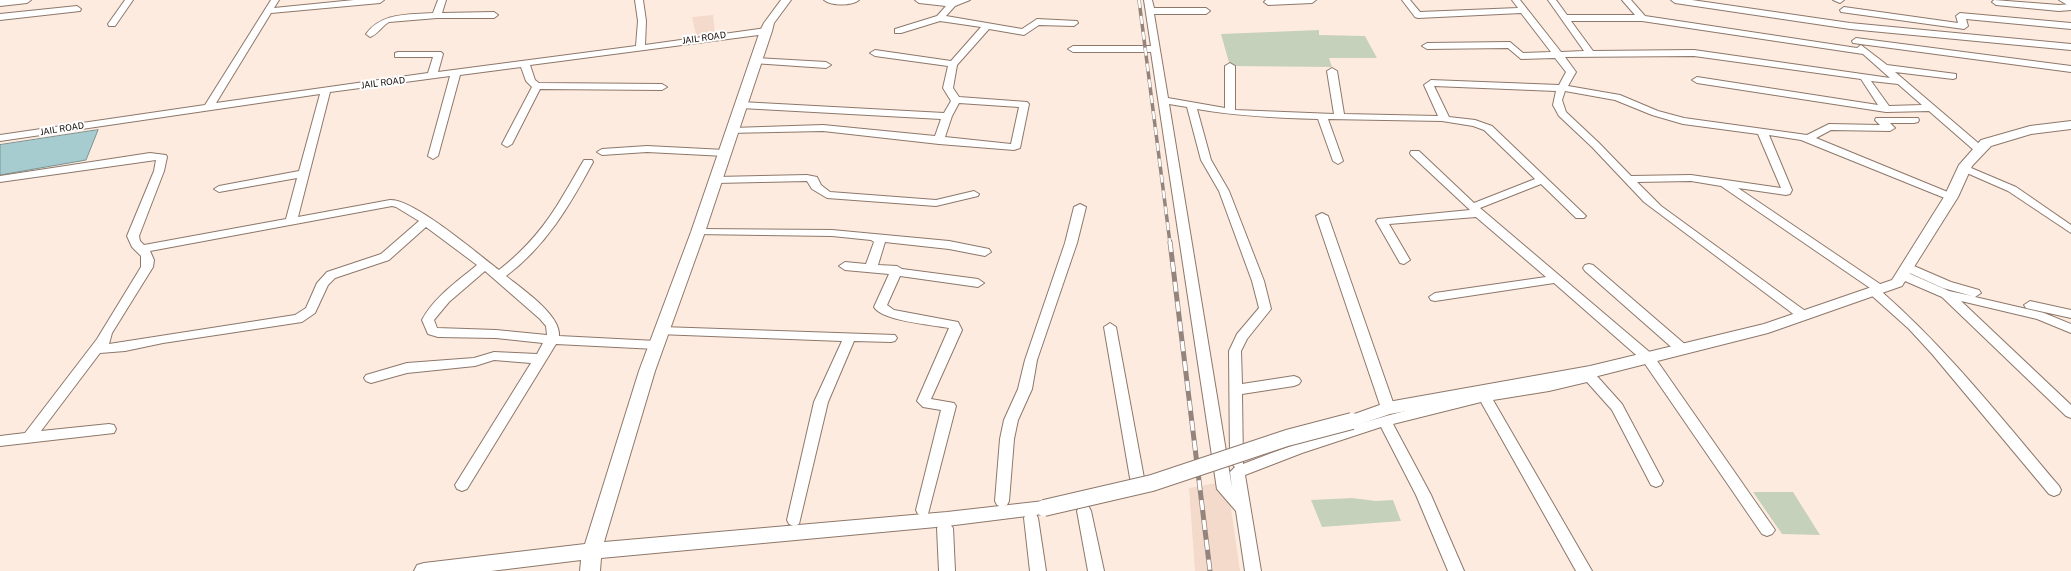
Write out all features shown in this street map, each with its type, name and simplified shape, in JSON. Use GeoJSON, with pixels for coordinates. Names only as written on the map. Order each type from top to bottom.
{"type":"FeatureCollection","features":[{"type":"Feature","properties":{"kind":"main road"},"geometry":{"type":"LineString","coordinates":[[590,571],[592,550],[656,346],[698,232],[769,23],[786,0]]}},
{"type":"Feature","properties":{"kind":"main road"},"geometry":{"type":"LineString","coordinates":[[2064,0],[2071,5]]}},
{"type":"Feature","properties":{"kind":"main road"},"geometry":{"type":"LineString","coordinates":[[424,571],[592,550],[947,519],[1038,513],[1152,483],[1287,438],[1352,421],[1387,415],[1482,394],[1590,374],[1768,328],[1897,283],[1951,197],[1964,168],[1986,144],[2030,130],[2071,125]]}},
{"type":"Feature","properties":{"kind":"street"},"geometry":{"type":"LineString","coordinates":[[0,3],[27,0]]}},
{"type":"Feature","properties":{"kind":"street"},"geometry":{"type":"LineString","coordinates":[[112,24],[129,0]]}},
{"type":"Feature","properties":{"kind":"street"},"geometry":{"type":"LineString","coordinates":[[209,107],[275,0]]}},
{"type":"Feature","properties":{"kind":"street"},"geometry":{"type":"LineString","coordinates":[[268,11],[380,0]]}},
{"type":"Feature","properties":{"kind":"street"},"geometry":{"type":"LineString","coordinates":[[437,15],[442,0]]}},
{"type":"Feature","properties":{"kind":"street"},"geometry":{"type":"LineString","coordinates":[[638,0],[642,21],[640,48]]}},
{"type":"Feature","properties":{"kind":"street"},"geometry":{"type":"LineString","coordinates":[[828,0],[845,2],[855,0]]}},
{"type":"Feature","properties":{"kind":"street"},"geometry":{"type":"LineString","coordinates":[[918,0],[952,4],[966,0]]}},
{"type":"Feature","properties":{"kind":"street"},"geometry":{"type":"LineString","coordinates":[[1268,2],[1312,0]]}},
{"type":"Feature","properties":{"kind":"street"},"geometry":{"type":"LineString","coordinates":[[1406,0],[1418,15],[1524,10]]}},
{"type":"Feature","properties":{"kind":"street"},"geometry":{"type":"LineString","coordinates":[[1516,0],[1559,54],[1571,72],[1570,76],[1561,88],[1558,104],[1562,114],[1587,136],[1627,179],[1657,208],[1804,316]]}},
{"type":"Feature","properties":{"kind":"street"},"geometry":{"type":"LineString","coordinates":[[1552,0],[1590,54]]}},
{"type":"Feature","properties":{"kind":"street"},"geometry":{"type":"LineString","coordinates":[[1626,0],[1642,18]]}},
{"type":"Feature","properties":{"kind":"street"},"geometry":{"type":"LineString","coordinates":[[1675,0],[1850,26],[2071,47]]}},
{"type":"Feature","properties":{"kind":"street"},"geometry":{"type":"LineString","coordinates":[[1839,0],[1856,41],[1866,52],[1980,150]]}},
{"type":"Feature","properties":{"kind":"street"},"geometry":{"type":"LineString","coordinates":[[1996,2],[2059,8],[2071,5]]}},
{"type":"Feature","properties":{"kind":"street"},"geometry":{"type":"LineString","coordinates":[[940,18],[952,4]]}},
{"type":"Feature","properties":{"kind":"street"},"geometry":{"type":"LineString","coordinates":[[1206,11],[1149,6],[1165,100],[1224,490],[1244,510]]}},
{"type":"Feature","properties":{"kind":"street"},"geometry":{"type":"LineString","coordinates":[[0,17],[77,9]]}},
{"type":"Feature","properties":{"kind":"street"},"geometry":{"type":"LineString","coordinates":[[1844,10],[1964,26],[1960,16],[2071,26]]}},
{"type":"Feature","properties":{"kind":"street"},"geometry":{"type":"LineString","coordinates":[[370,34],[384,21],[437,15],[494,15]]}},
{"type":"Feature","properties":{"kind":"street"},"geometry":{"type":"LineString","coordinates":[[898,31],[940,18],[1024,32],[1036,22],[1074,23]]}},
{"type":"Feature","properties":{"kind":"street"},"geometry":{"type":"LineString","coordinates":[[1566,18],[1642,18],[1866,52]]}},
{"type":"Feature","properties":{"kind":"street"},"geometry":{"type":"LineString","coordinates":[[732,131],[823,128],[939,141],[1016,146],[1023,104],[956,100],[948,94],[947,90],[953,64],[988,26]]}},
{"type":"Feature","properties":{"kind":"street","name":"JAIL ROAD"},"geometry":{"type":"LineString","coordinates":[[0,138],[326,90],[456,74],[766,31]]}},
{"type":"Feature","properties":{"kind":"street"},"geometry":{"type":"LineString","coordinates":[[1856,41],[2071,70]]}},
{"type":"Feature","properties":{"kind":"street"},"geometry":{"type":"LineString","coordinates":[[1427,46],[1510,45],[1521,56],[1559,54],[1694,53],[1901,82]]}},
{"type":"Feature","properties":{"kind":"street"},"geometry":{"type":"LineString","coordinates":[[1073,49],[1156,49]]}},
{"type":"Feature","properties":{"kind":"street"},"geometry":{"type":"LineString","coordinates":[[876,52],[953,64]]}},
{"type":"Feature","properties":{"kind":"street"},"geometry":{"type":"LineString","coordinates":[[398,55],[438,54],[432,77]]}},
{"type":"Feature","properties":{"kind":"street"},"geometry":{"type":"LineString","coordinates":[[756,61],[826,65]]}},
{"type":"Feature","properties":{"kind":"street"},"geometry":{"type":"LineString","coordinates":[[524,64],[531,80],[537,86],[662,87]]}},
{"type":"Feature","properties":{"kind":"street"},"geometry":{"type":"LineString","coordinates":[[1230,66],[1230,112]]}},
{"type":"Feature","properties":{"kind":"street"},"geometry":{"type":"LineString","coordinates":[[1884,68],[1953,76]]}},
{"type":"Feature","properties":{"kind":"street"},"geometry":{"type":"LineString","coordinates":[[1332,71],[1339,116]]}},
{"type":"Feature","properties":{"kind":"street"},"geometry":{"type":"LineString","coordinates":[[433,156],[456,74]]}},
{"type":"Feature","properties":{"kind":"street"},"geometry":{"type":"LineString","coordinates":[[1864,77],[1886,109]]}},
{"type":"Feature","properties":{"kind":"street"},"geometry":{"type":"LineString","coordinates":[[1697,80],[1886,109],[1931,108]]}},
{"type":"Feature","properties":{"kind":"street"},"geometry":{"type":"LineString","coordinates":[[1444,119],[1430,85],[1431,83],[1561,88],[1608,95],[1655,113],[1682,121],[1762,131],[1808,139],[1951,197]]}},
{"type":"Feature","properties":{"kind":"street"},"geometry":{"type":"LineString","coordinates":[[507,144],[537,86]]}},
{"type":"Feature","properties":{"kind":"street"},"geometry":{"type":"LineString","coordinates":[[291,222],[326,90]]}},
{"type":"Feature","properties":{"kind":"street"},"geometry":{"type":"LineString","coordinates":[[939,141],[947,116],[956,100]]}},
{"type":"Feature","properties":{"kind":"street"},"geometry":{"type":"LineString","coordinates":[[1165,100],[1230,112],[1262,115],[1444,119],[1483,124],[1580,216]]}},
{"type":"Feature","properties":{"kind":"street"},"geometry":{"type":"LineString","coordinates":[[741,105],[947,116]]}},
{"type":"Feature","properties":{"kind":"street"},"geometry":{"type":"LineString","coordinates":[[1191,105],[1206,160],[1224,191],[1258,281],[1265,309],[1237,344],[1235,351],[1237,472],[1254,571]]}},
{"type":"Feature","properties":{"kind":"street"},"geometry":{"type":"LineString","coordinates":[[1322,116],[1338,161]]}},
{"type":"Feature","properties":{"kind":"street"},"geometry":{"type":"LineString","coordinates":[[1808,139],[1829,128],[1890,128],[1880,120],[1914,120]]}},
{"type":"Feature","properties":{"kind":"street"},"geometry":{"type":"LineString","coordinates":[[1627,179],[1680,177],[1782,192],[1788,190],[1762,131]]}},
{"type":"Feature","properties":{"kind":"street"},"geometry":{"type":"LineString","coordinates":[[602,152],[648,149],[725,153]]}},
{"type":"Feature","properties":{"kind":"street"},"geometry":{"type":"LineString","coordinates":[[1415,153],[1476,210],[1648,358],[1767,530]]}},
{"type":"Feature","properties":{"kind":"street"},"geometry":{"type":"LineString","coordinates":[[0,179],[150,156],[162,157],[159,171],[132,236],[136,245],[142,249],[148,257],[146,267],[103,340],[32,432],[31,435],[33,437]]}},
{"type":"Feature","properties":{"kind":"street"},"geometry":{"type":"LineString","coordinates":[[499,276],[519,262],[539,241],[559,213],[588,162]]}},
{"type":"Feature","properties":{"kind":"street"},"geometry":{"type":"LineString","coordinates":[[1964,168],[2012,188],[2071,230]]}},
{"type":"Feature","properties":{"kind":"street"},"geometry":{"type":"LineString","coordinates":[[219,190],[305,173]]}},
{"type":"Feature","properties":{"kind":"street"},"geometry":{"type":"LineString","coordinates":[[716,180],[807,178],[813,179],[816,187],[827,195],[936,203],[974,194]]}},
{"type":"Feature","properties":{"kind":"street"},"geometry":{"type":"LineString","coordinates":[[1404,260],[1382,221],[1476,210],[1542,180]]}},
{"type":"Feature","properties":{"kind":"street"},"geometry":{"type":"LineString","coordinates":[[1722,182],[1876,290],[1937,351],[2054,490]]}},
{"type":"Feature","properties":{"kind":"street"},"geometry":{"type":"LineString","coordinates":[[142,249],[391,203],[403,206],[432,226],[499,276],[547,317],[552,324],[552,340],[462,485]]}},
{"type":"Feature","properties":{"kind":"street"},"geometry":{"type":"LineString","coordinates":[[1002,501],[1007,439],[1011,420],[1025,390],[1031,360],[1071,243],[1080,207]]}},
{"type":"Feature","properties":{"kind":"street"},"geometry":{"type":"LineString","coordinates":[[1322,216],[1387,415],[1435,518],[1456,571]]}},
{"type":"Feature","properties":{"kind":"street"},"geometry":{"type":"LineString","coordinates":[[103,340],[103,349],[112,349],[163,339],[298,319],[311,310],[326,279],[336,273],[385,257],[432,226]]}},
{"type":"Feature","properties":{"kind":"street"},"geometry":{"type":"LineString","coordinates":[[698,232],[832,233],[949,245],[985,252]]}},
{"type":"Feature","properties":{"kind":"street"},"geometry":{"type":"LineString","coordinates":[[871,268],[880,241],[874,237]]}},
{"type":"Feature","properties":{"kind":"street"},"geometry":{"type":"LineString","coordinates":[[484,266],[455,290],[431,315],[428,320],[432,331],[438,333],[496,334],[552,340],[656,346]]}},
{"type":"Feature","properties":{"kind":"street"},"geometry":{"type":"LineString","coordinates":[[845,266],[897,270],[978,283]]}},
{"type":"Feature","properties":{"kind":"street"},"geometry":{"type":"LineString","coordinates":[[1589,268],[1682,349]]}},
{"type":"Feature","properties":{"kind":"street"},"geometry":{"type":"LineString","coordinates":[[897,270],[880,307],[891,312],[954,324],[956,330],[924,401],[928,404],[949,406],[923,510]]}},
{"type":"Feature","properties":{"kind":"street"},"geometry":{"type":"LineString","coordinates":[[1904,271],[1946,294],[2071,412]]}},
{"type":"Feature","properties":{"kind":"street"},"geometry":{"type":"LineString","coordinates":[[1904,271],[1964,290],[2071,314]]}},
{"type":"Feature","properties":{"kind":"street"},"geometry":{"type":"LineString","coordinates":[[1436,297],[1557,279]]}},
{"type":"Feature","properties":{"kind":"street"},"geometry":{"type":"LineString","coordinates":[[1946,294],[2040,316],[2071,329]]}},
{"type":"Feature","properties":{"kind":"street"},"geometry":{"type":"LineString","coordinates":[[1110,327],[1137,478]]}},
{"type":"Feature","properties":{"kind":"street"},"geometry":{"type":"LineString","coordinates":[[662,331],[891,338]]}},
{"type":"Feature","properties":{"kind":"street"},"geometry":{"type":"LineString","coordinates":[[794,520],[822,402],[850,337]]}},
{"type":"Feature","properties":{"kind":"street"},"geometry":{"type":"LineString","coordinates":[[371,378],[407,368],[475,362],[494,356],[540,359]]}},
{"type":"Feature","properties":{"kind":"street"},"geometry":{"type":"LineString","coordinates":[[1590,374],[1617,407],[1656,481]]}},
{"type":"Feature","properties":{"kind":"street"},"geometry":{"type":"LineString","coordinates":[[1235,390],[1294,381]]}},
{"type":"Feature","properties":{"kind":"street"},"geometry":{"type":"LineString","coordinates":[[1482,394],[1584,571]]}},
{"type":"Feature","properties":{"kind":"street"},"geometry":{"type":"LineString","coordinates":[[1237,472],[1387,415]]}},
{"type":"Feature","properties":{"kind":"street"},"geometry":{"type":"LineString","coordinates":[[1,442],[109,429]]}},
{"type":"Feature","properties":{"kind":"street"},"geometry":{"type":"LineString","coordinates":[[1084,511],[1096,571]]}},
{"type":"Feature","properties":{"kind":"street"},"geometry":{"type":"LineString","coordinates":[[1038,513],[1038,571]]}},
{"type":"Feature","properties":{"kind":"street"},"geometry":{"type":"LineString","coordinates":[[945,528],[947,571]]}},
{"type":"Feature","properties":{"kind":"shaded area"},"geometry":{"type":"Polygon","coordinates":[[[713,15],[715,33],[696,35],[692,17],[713,15]]]}},
{"type":"Feature","properties":{"kind":"shaded area"},"geometry":{"type":"Polygon","coordinates":[[[1227,481],[1240,571],[1195,571],[1189,488],[1227,481]]]}},
{"type":"Feature","properties":{"kind":"green space"},"geometry":{"type":"Polygon","coordinates":[[[1319,30],[1319,35],[1365,36],[1377,58],[1329,58],[1332,67],[1230,66],[1221,34],[1319,30]]]}},
{"type":"Feature","properties":{"kind":"green space"},"geometry":{"type":"Polygon","coordinates":[[[1753,492],[1793,492],[1820,535],[1782,534],[1753,492]]]}},
{"type":"Feature","properties":{"kind":"green space"},"geometry":{"type":"Polygon","coordinates":[[[1352,498],[1376,501],[1393,500],[1401,521],[1322,527],[1311,500],[1352,498]]]}},
{"type":"Feature","properties":{"kind":"water"},"geometry":{"type":"Polygon","coordinates":[[[98,130],[86,160],[0,175],[0,145],[98,130]]]}},
{"type":"Feature","properties":{"kind":"railway"},"geometry":{"type":"LineString","coordinates":[[1139,0],[1170,243]]}},
{"type":"Feature","properties":{"kind":"railway"},"geometry":{"type":"LineString","coordinates":[[1170,242],[1210,571]]}}]}
